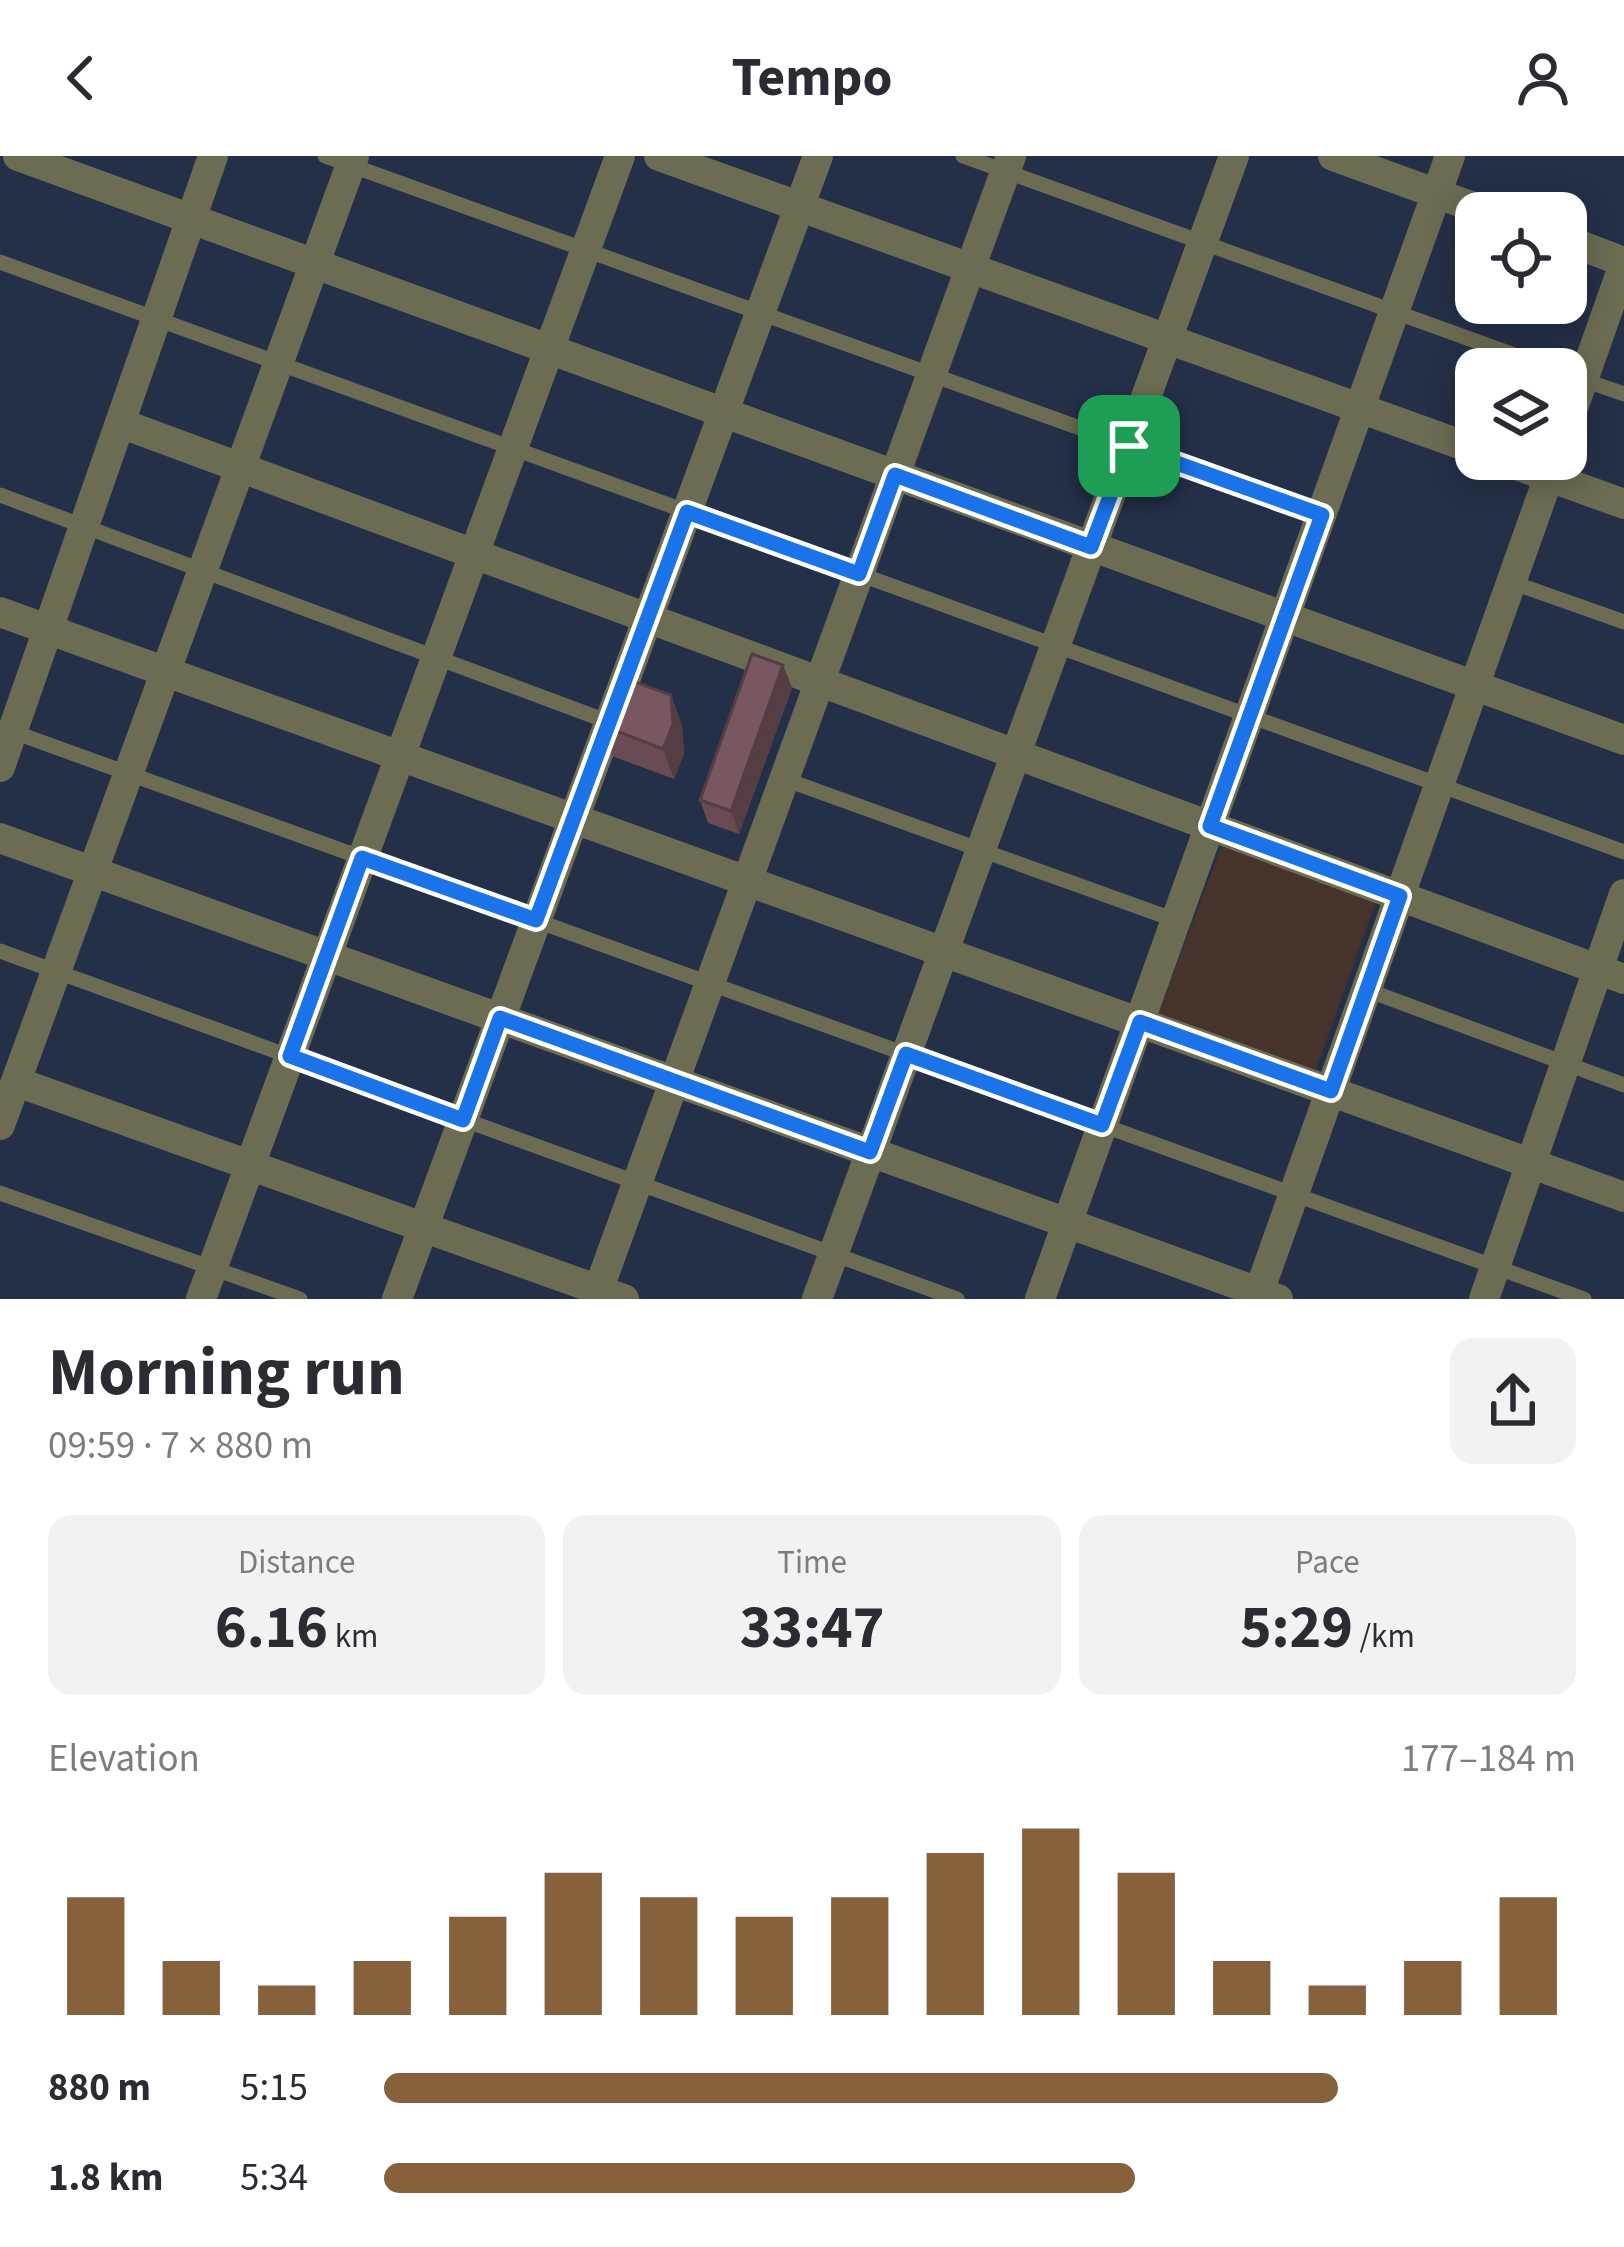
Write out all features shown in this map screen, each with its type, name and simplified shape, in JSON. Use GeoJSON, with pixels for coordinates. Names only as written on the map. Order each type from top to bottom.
{"type":"FeatureCollection","features":[{"type":"Feature","properties":{"kind":"street"},"geometry":{"type":"LineString","coordinates":[[0,175],[7,156]]}},
{"type":"Feature","properties":{"kind":"street"},"geometry":{"type":"LineString","coordinates":[[18,156],[1624,740]]}},
{"type":"Feature","properties":{"kind":"street"},"geometry":{"type":"LineString","coordinates":[[0,767],[6,729],[48,629],[214,156]]}},
{"type":"Feature","properties":{"kind":"street"},"geometry":{"type":"LineString","coordinates":[[201,1299],[620,156]]}},
{"type":"Feature","properties":{"kind":"street"},"geometry":{"type":"LineString","coordinates":[[659,156],[1455,443]]}},
{"type":"Feature","properties":{"kind":"street"},"geometry":{"type":"LineString","coordinates":[[397,1299],[818,156]]}},
{"type":"Feature","properties":{"kind":"street"},"geometry":{"type":"LineString","coordinates":[[817,1299],[1234,156]]}},
{"type":"Feature","properties":{"kind":"street"},"geometry":{"type":"LineString","coordinates":[[1333,156],[1455,200]]}},
{"type":"Feature","properties":{"kind":"street"},"geometry":{"type":"LineString","coordinates":[[1040,1299],[1450,156]]}},
{"type":"Feature","properties":{"kind":"street"},"geometry":{"type":"LineString","coordinates":[[0,1125],[314,264],[343,159]]}},
{"type":"Feature","properties":{"kind":"street"},"geometry":{"type":"LineString","coordinates":[[17,1082],[606,1296],[638,1183],[1008,164]]}},
{"type":"Feature","properties":{"kind":"street"},"geometry":{"type":"LineString","coordinates":[[1587,248],[1624,263],[1587,349]]}},
{"type":"Feature","properties":{"kind":"street"},"geometry":{"type":"LineString","coordinates":[[120,423],[1611,974]]}},
{"type":"Feature","properties":{"kind":"street"},"geometry":{"type":"LineString","coordinates":[[0,838],[1265,1297],[1294,1194],[1548,480]]}},
{"type":"Feature","properties":{"kind":"street"},"geometry":{"type":"LineString","coordinates":[[1576,480],[1624,504]]}},
{"type":"Feature","properties":{"kind":"street"},"geometry":{"type":"LineString","coordinates":[[0,612],[1624,1197]]}},
{"type":"Feature","properties":{"kind":"street"},"geometry":{"type":"LineString","coordinates":[[1484,1299],[1565,1064],[1611,974],[1624,894]]}},
{"type":"Feature","properties":{"kind":"lane"},"geometry":{"type":"LineString","coordinates":[[963,156],[1008,164],[1202,242],[1494,348]]}},
{"type":"Feature","properties":{"kind":"lane"},"geometry":{"type":"LineString","coordinates":[[343,159],[1322,515]]}},
{"type":"Feature","properties":{"kind":"lane"},"geometry":{"type":"LineString","coordinates":[[0,262],[1624,852]]}},
{"type":"Feature","properties":{"kind":"lane"},"geometry":{"type":"LineString","coordinates":[[1587,381],[1624,394]]}},
{"type":"Feature","properties":{"kind":"lane"},"geometry":{"type":"LineString","coordinates":[[0,495],[609,722]]}},
{"type":"Feature","properties":{"kind":"lane"},"geometry":{"type":"LineString","coordinates":[[1511,582],[1624,622]]}},
{"type":"Feature","properties":{"kind":"lane"},"geometry":{"type":"LineString","coordinates":[[6,729],[1584,1299]]}},
{"type":"Feature","properties":{"kind":"lane"},"geometry":{"type":"LineString","coordinates":[[784,779],[1175,920]]}},
{"type":"Feature","properties":{"kind":"lane"},"geometry":{"type":"LineString","coordinates":[[0,951],[957,1299]]}},
{"type":"Feature","properties":{"kind":"lane"},"geometry":{"type":"LineString","coordinates":[[1366,990],[1624,1085]]}},
{"type":"Feature","properties":{"kind":"lane"},"geometry":{"type":"LineString","coordinates":[[0,1192],[300,1299]]}},
{"type":"Feature","properties":{"kind":"shaded area"},"geometry":{"type":"Polygon","coordinates":[[[1225,837],[1379,893],[1314,1075],[1158,1014],[1225,837]]]}},
{"type":"Feature","properties":{"kind":"building"},"geometry":{"type":"Polygon","coordinates":[[[752,654],[783,665],[731,811],[700,800],[752,654]]]}},
{"type":"Feature","properties":{"kind":"building"},"geometry":{"type":"Polygon","coordinates":[[[619,676],[671,695],[673,724],[663,749],[601,725],[619,676]]]}},
{"type":"Feature","properties":{"kind":"route"},"geometry":{"type":"LineString","coordinates":[[1129,446],[1322,515],[1210,826],[1400,896],[1331,1091],[1140,1022],[1102,1125],[906,1054],[870,1152],[500,1018],[463,1120],[290,1056],[362,858],[536,920],[687,512],[859,574],[895,475],[1091,547],[1129,446]]}}]}
